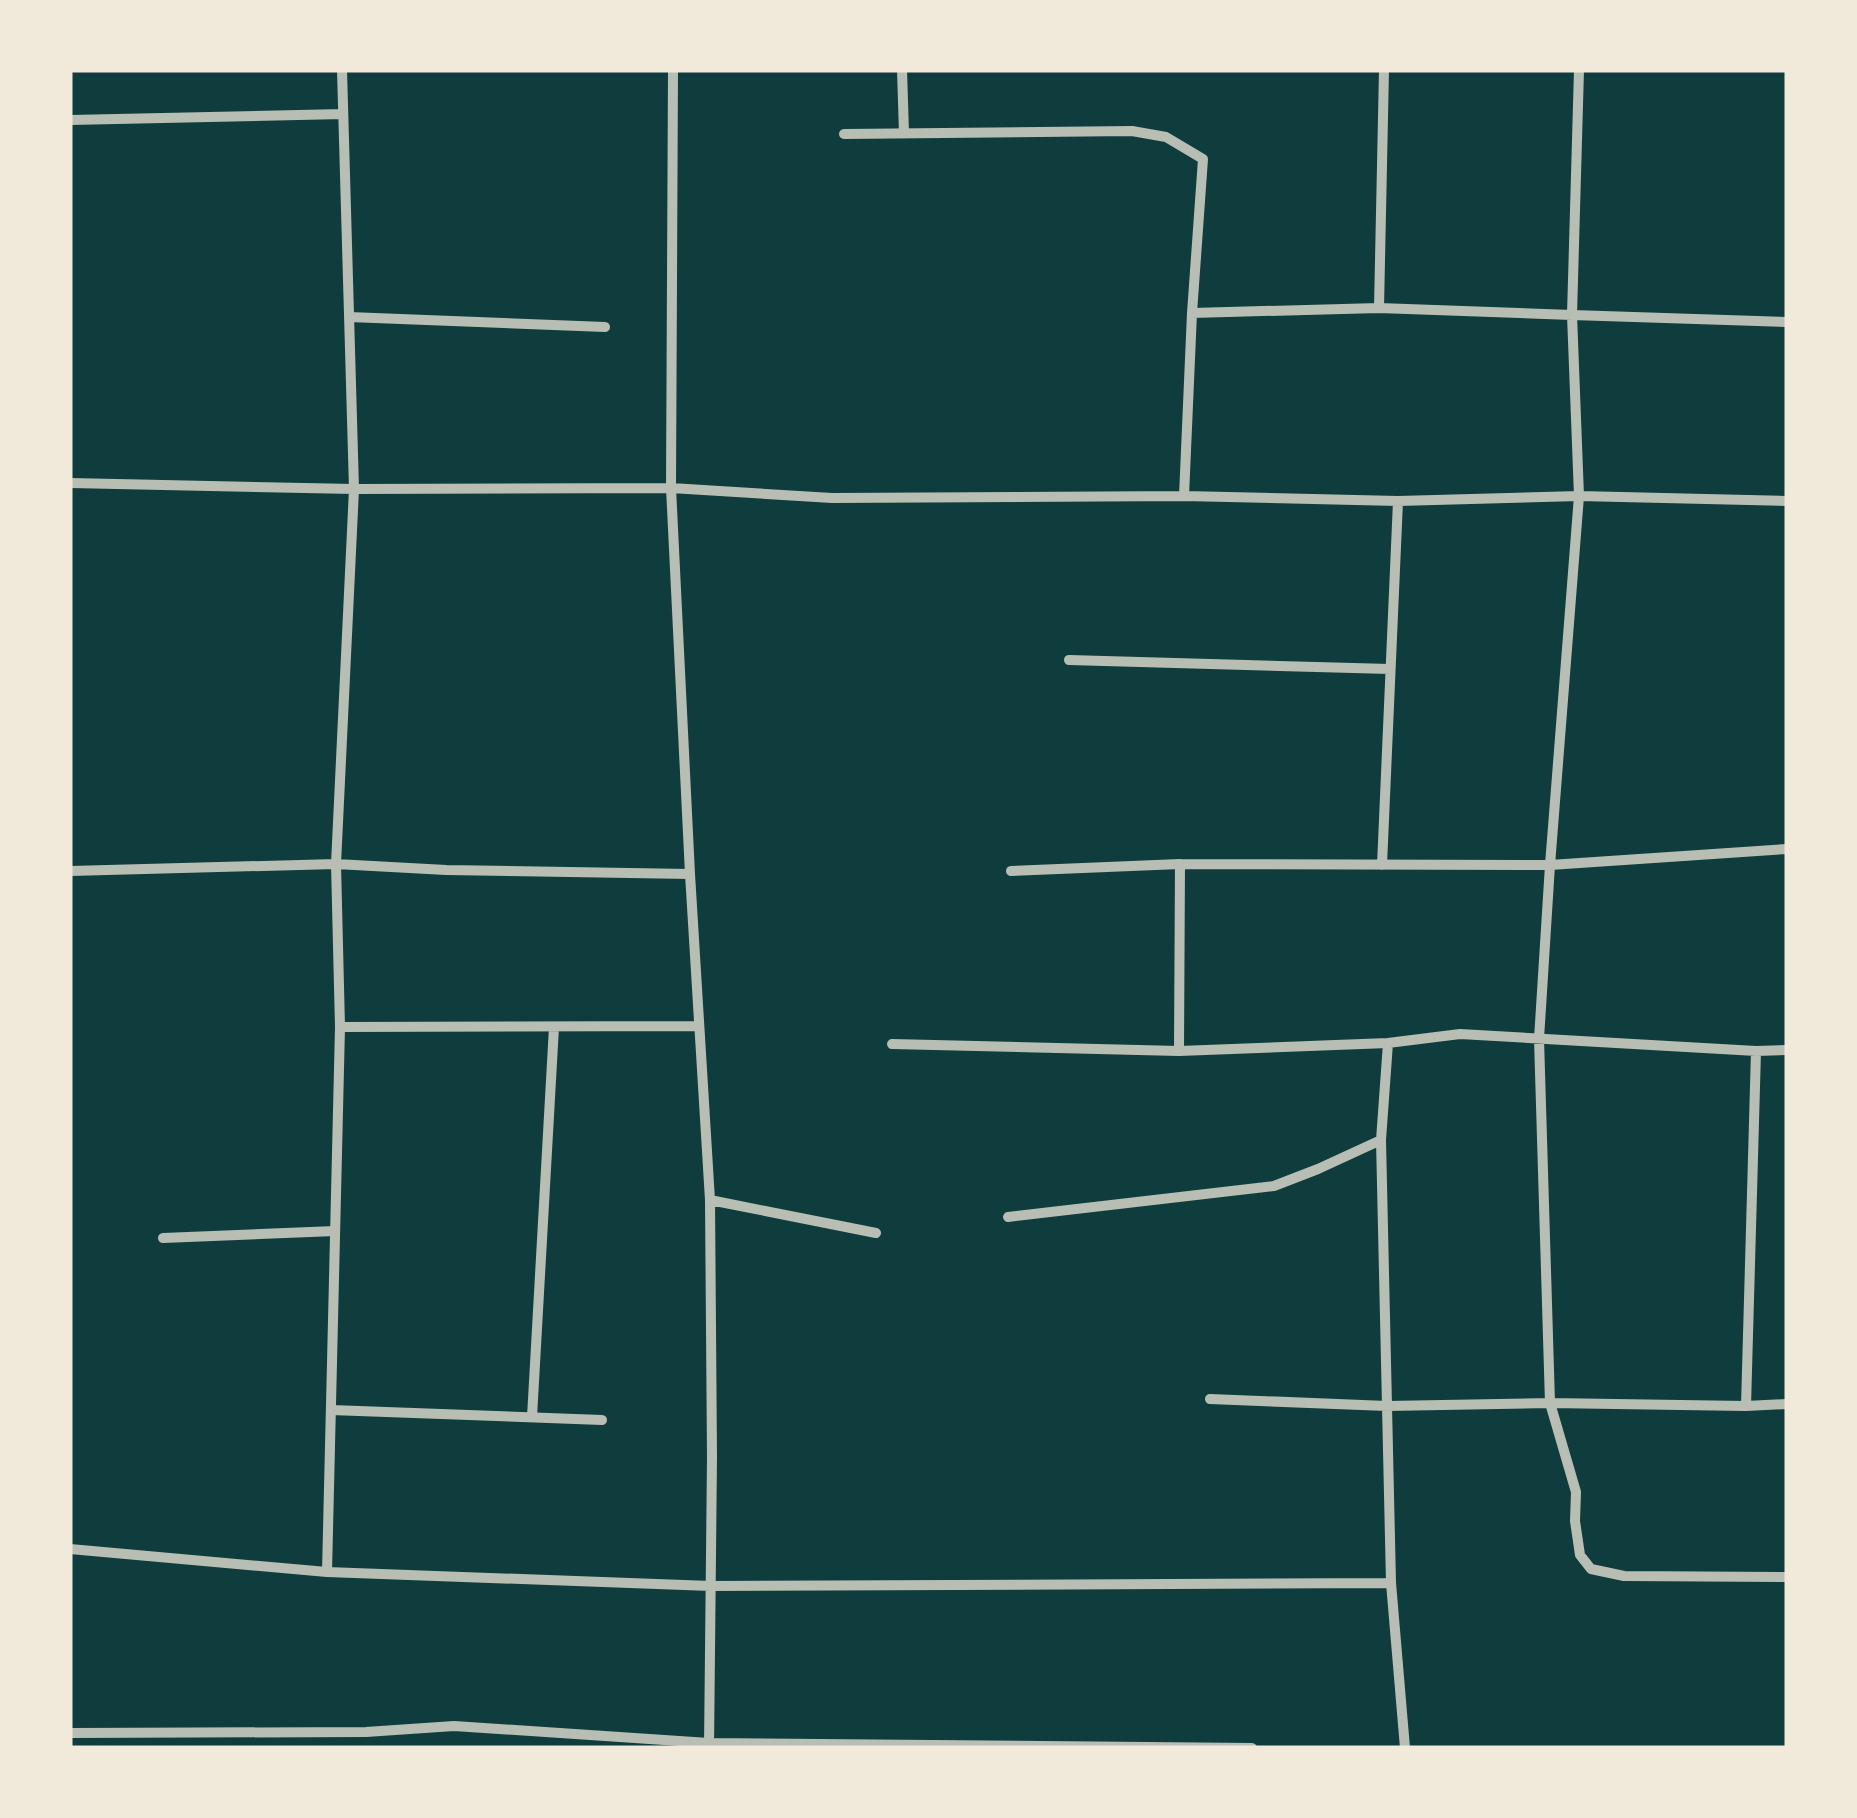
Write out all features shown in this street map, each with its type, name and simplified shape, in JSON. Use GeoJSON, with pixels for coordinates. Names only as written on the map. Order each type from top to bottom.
{"type":"FeatureCollection","features":[{"type":"Feature","properties":{"kind":"street"},"geometry":{"type":"LineString","coordinates":[[328,1572],[340,1026],[336,864],[354,488],[342,70]]}},
{"type":"Feature","properties":{"kind":"street"},"geometry":{"type":"LineString","coordinates":[[673,70],[671,488],[710,1200],[709,1745]]}},
{"type":"Feature","properties":{"kind":"street"},"geometry":{"type":"LineString","coordinates":[[902,70],[904,133]]}},
{"type":"Feature","properties":{"kind":"street"},"geometry":{"type":"LineString","coordinates":[[1379,308],[1384,70]]}},
{"type":"Feature","properties":{"kind":"street"},"geometry":{"type":"LineString","coordinates":[[1579,70],[1572,315],[1579,496],[1539,1039],[1550,1403],[1576,1492],[1580,1555],[1592,1569],[1624,1576],[1787,1578]]}},
{"type":"Feature","properties":{"kind":"street"},"geometry":{"type":"LineString","coordinates":[[70,120],[343,114]]}},
{"type":"Feature","properties":{"kind":"street"},"geometry":{"type":"LineString","coordinates":[[844,134],[1132,131],[1166,137],[1203,159],[1184,496]]}},
{"type":"Feature","properties":{"kind":"street"},"geometry":{"type":"LineString","coordinates":[[1192,313],[1379,308],[1787,322]]}},
{"type":"Feature","properties":{"kind":"street"},"geometry":{"type":"LineString","coordinates":[[349,317],[605,326]]}},
{"type":"Feature","properties":{"kind":"street"},"geometry":{"type":"LineString","coordinates":[[70,483],[671,488],[832,498],[1184,496],[1398,501],[1579,496],[1787,501]]}},
{"type":"Feature","properties":{"kind":"street"},"geometry":{"type":"LineString","coordinates":[[1382,865],[1398,501]]}},
{"type":"Feature","properties":{"kind":"street"},"geometry":{"type":"LineString","coordinates":[[1068,660],[1390,669]]}},
{"type":"Feature","properties":{"kind":"street"},"geometry":{"type":"LineString","coordinates":[[1011,871],[1180,864],[1550,865],[1787,849]]}},
{"type":"Feature","properties":{"kind":"street"},"geometry":{"type":"LineString","coordinates":[[70,871],[336,864],[690,874]]}},
{"type":"Feature","properties":{"kind":"street"},"geometry":{"type":"LineString","coordinates":[[1180,864],[1180,1051]]}},
{"type":"Feature","properties":{"kind":"street"},"geometry":{"type":"LineString","coordinates":[[340,1026],[699,1026]]}},
{"type":"Feature","properties":{"kind":"street"},"geometry":{"type":"LineString","coordinates":[[532,1418],[554,1026]]}},
{"type":"Feature","properties":{"kind":"street"},"geometry":{"type":"LineString","coordinates":[[892,1044],[1180,1051],[1388,1044],[1460,1034],[1787,1050]]}},
{"type":"Feature","properties":{"kind":"street"},"geometry":{"type":"LineString","coordinates":[[1388,1044],[1381,1140],[1391,1583],[1404,1748]]}},
{"type":"Feature","properties":{"kind":"street"},"geometry":{"type":"LineString","coordinates":[[1746,1406],[1756,1051]]}},
{"type":"Feature","properties":{"kind":"street"},"geometry":{"type":"LineString","coordinates":[[1008,1217],[1274,1186],[1381,1140]]}},
{"type":"Feature","properties":{"kind":"street"},"geometry":{"type":"LineString","coordinates":[[710,1200],[876,1233]]}},
{"type":"Feature","properties":{"kind":"street"},"geometry":{"type":"LineString","coordinates":[[163,1238],[335,1231]]}},
{"type":"Feature","properties":{"kind":"street"},"geometry":{"type":"LineString","coordinates":[[1210,1399],[1387,1406],[1787,1404]]}},
{"type":"Feature","properties":{"kind":"street"},"geometry":{"type":"LineString","coordinates":[[331,1410],[602,1420]]}},
{"type":"Feature","properties":{"kind":"street"},"geometry":{"type":"LineString","coordinates":[[70,1550],[328,1572],[711,1586],[1391,1583]]}},
{"type":"Feature","properties":{"kind":"street"},"geometry":{"type":"LineString","coordinates":[[70,1733],[366,1732],[454,1726],[709,1745],[1252,1748]]}},
{"type":"Feature","properties":{"kind":"street"},"geometry":{"type":"LineString","coordinates":[[366,1732],[366,1748]]}}]}
